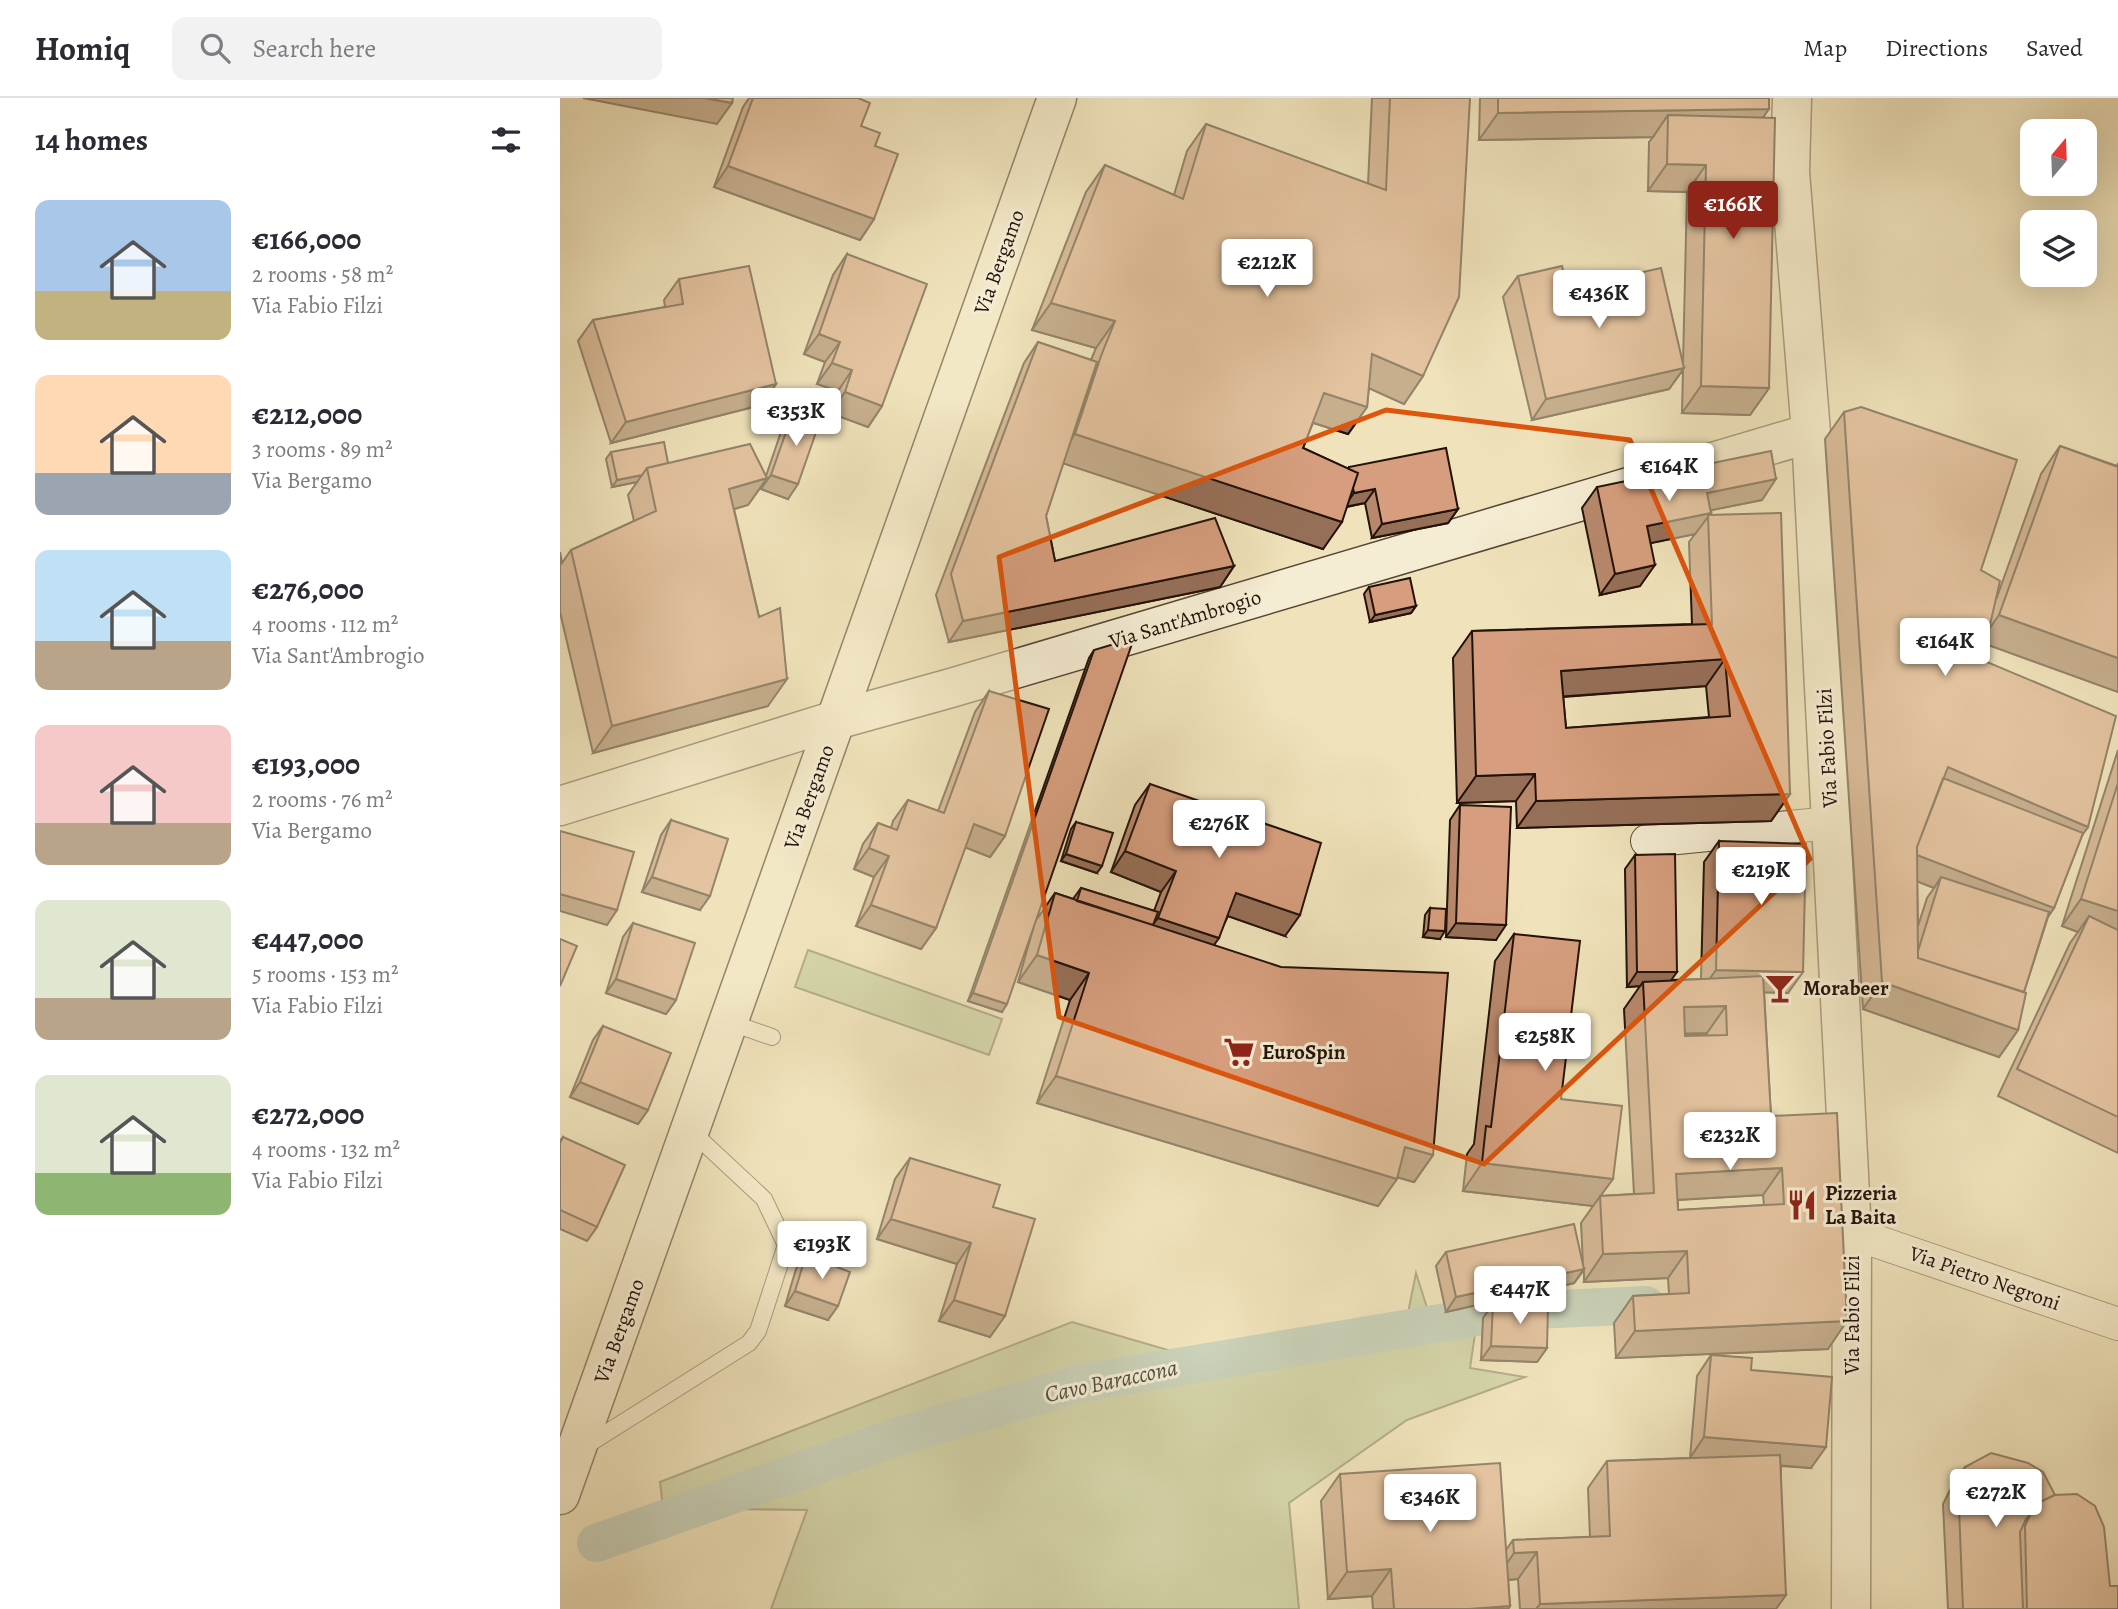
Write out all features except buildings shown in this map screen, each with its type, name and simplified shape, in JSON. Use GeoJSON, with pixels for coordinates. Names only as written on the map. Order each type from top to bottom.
{"type":"FeatureCollection","features":[{"type":"Feature","properties":{"kind":"street","name":"Via Bergamo"},"geometry":{"type":"LineString","coordinates":[[560,1494],[1057,98]]}},
{"type":"Feature","properties":{"kind":"street","name":"Via Fabio Filzi"},"geometry":{"type":"LineString","coordinates":[[1792,98],[1790,172],[1811,433],[1852,1233],[1851,1609]]}},
{"type":"Feature","properties":{"kind":"street","name":"Via Sant'Ambrogio"},"geometry":{"type":"LineString","coordinates":[[560,806],[836,720],[1811,433]]}},
{"type":"Feature","properties":{"kind":"street"},"geometry":{"type":"LineString","coordinates":[[1647,841],[1831,822]]}},
{"type":"Feature","properties":{"kind":"street","name":"Via Pietro Negroni"},"geometry":{"type":"LineString","coordinates":[[1852,1233],[2118,1324]]}},
{"type":"Feature","properties":{"kind":"lane"},"geometry":{"type":"LineString","coordinates":[[729,1022],[772,1037]]}},
{"type":"Feature","properties":{"kind":"lane"},"geometry":{"type":"LineString","coordinates":[[575,1452],[749,1343],[758,1331],[786,1245],[764,1199],[690,1130]]}},
{"type":"Feature","properties":{"kind":"highlighted area"},"geometry":{"type":"Polygon","coordinates":[[[1386,410],[1630,440],[1810,859],[1484,1164],[1059,1017],[999,557],[1386,410]]]}},
{"type":"Feature","properties":{"kind":"green space"},"geometry":{"type":"Polygon","coordinates":[[[808,950],[1002,1019],[989,1055],[795,987],[808,950]]]}},
{"type":"Feature","properties":{"kind":"green space"},"geometry":{"type":"Polygon","coordinates":[[[1416,1273],[1437,1339],[1475,1334],[1470,1368],[1525,1377],[1407,1420],[1289,1503],[1299,1609],[771,1609],[807,1510],[663,1508],[660,1482],[1072,1322],[1178,1353],[1406,1323],[1416,1273]]]}},
{"type":"Feature","properties":{"kind":"waterway","name":"Cavo Baraccona"},"geometry":{"type":"LineString","coordinates":[[596,1543],[902,1435],[1082,1383],[1512,1311],[1646,1305]]}},
{"type":"Feature","properties":{"kind":"place","name":"Morabeer"},"geometry":{"type":"Point","coordinates":[1780,988]}},
{"type":"Feature","properties":{"kind":"place","name":"EuroSpin"},"geometry":{"type":"Point","coordinates":[1239,1052]}},
{"type":"Feature","properties":{"kind":"place","name":"Pizzeria La Baita"},"geometry":{"type":"Point","coordinates":[1802,1205]}}]}
